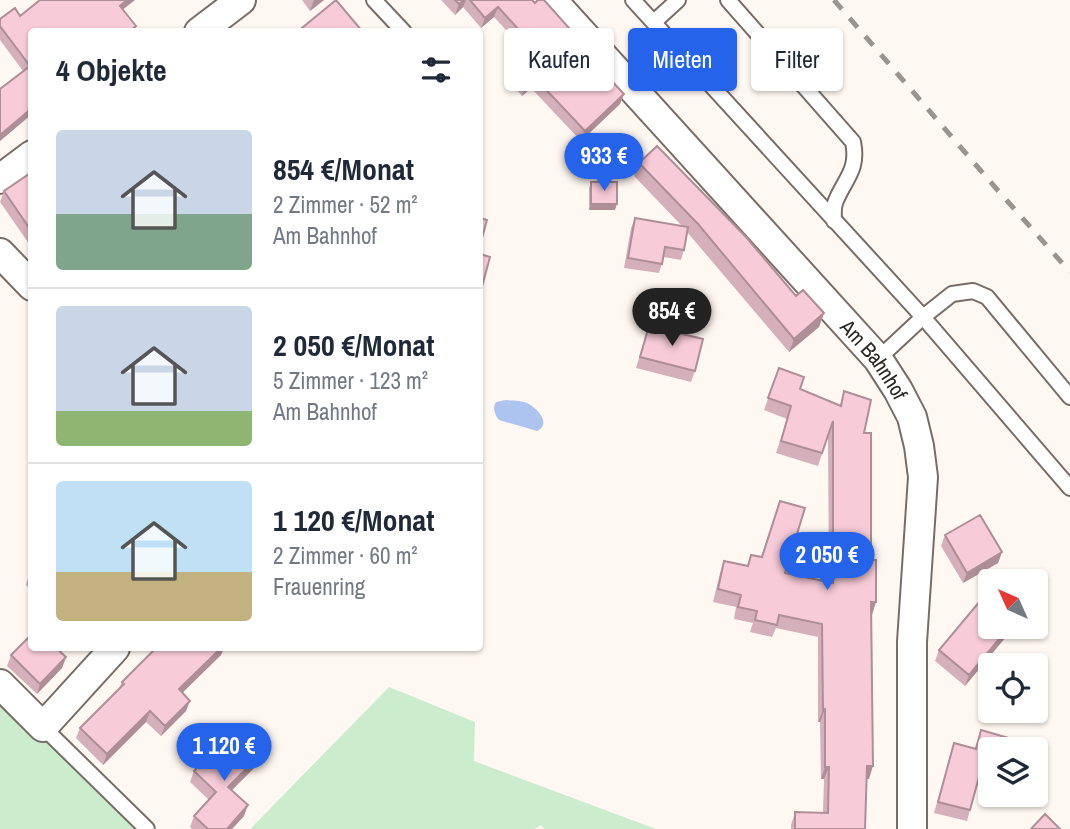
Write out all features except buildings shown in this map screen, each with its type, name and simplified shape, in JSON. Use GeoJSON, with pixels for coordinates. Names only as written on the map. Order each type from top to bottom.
{"type":"FeatureCollection","features":[{"type":"Feature","properties":{"kind":"street"},"geometry":{"type":"LineString","coordinates":[[204,28],[242,0]]}},
{"type":"Feature","properties":{"kind":"street","name":"Am Bahnhof"},"geometry":{"type":"LineString","coordinates":[[552,0],[878,359],[912,417],[923,477],[912,642],[912,829]]}},
{"type":"Feature","properties":{"kind":"street"},"geometry":{"type":"LineString","coordinates":[[0,179],[28,158]]}},
{"type":"Feature","properties":{"kind":"street"},"geometry":{"type":"LineString","coordinates":[[0,253],[28,282]]}},
{"type":"Feature","properties":{"kind":"street"},"geometry":{"type":"LineString","coordinates":[[0,684],[43,727],[112,651]]}},
{"type":"Feature","properties":{"kind":"lane"},"geometry":{"type":"LineString","coordinates":[[374,0],[400,28]]}},
{"type":"Feature","properties":{"kind":"lane"},"geometry":{"type":"LineString","coordinates":[[633,0],[923,317],[1070,488]]}},
{"type":"Feature","properties":{"kind":"lane"},"geometry":{"type":"LineString","coordinates":[[654,22],[678,0]]}},
{"type":"Feature","properties":{"kind":"lane"},"geometry":{"type":"LineString","coordinates":[[728,0],[853,142],[856,155],[852,171],[834,206],[834,221]]}},
{"type":"Feature","properties":{"kind":"lane"},"geometry":{"type":"LineString","coordinates":[[878,359],[952,294],[973,290],[987,297],[1070,397]]}},
{"type":"Feature","properties":{"kind":"lane"},"geometry":{"type":"LineString","coordinates":[[43,727],[146,829]]}},
{"type":"Feature","properties":{"kind":"green space"},"geometry":{"type":"Polygon","coordinates":[[[0,677],[145,829],[0,829],[0,677]]]}},
{"type":"Feature","properties":{"kind":"green space"},"geometry":{"type":"Polygon","coordinates":[[[389,687],[475,722],[474,761],[656,829],[544,829],[541,825],[534,829],[250,829],[389,687]]]}},
{"type":"Feature","properties":{"kind":"water"},"geometry":{"type":"Polygon","coordinates":[[[506,400],[523,402],[533,407],[542,417],[541,428],[537,431],[499,420],[494,411],[495,404],[506,400]]]}},
{"type":"Feature","properties":{"kind":"railway"},"geometry":{"type":"LineString","coordinates":[[834,0],[1070,272]]}}]}
